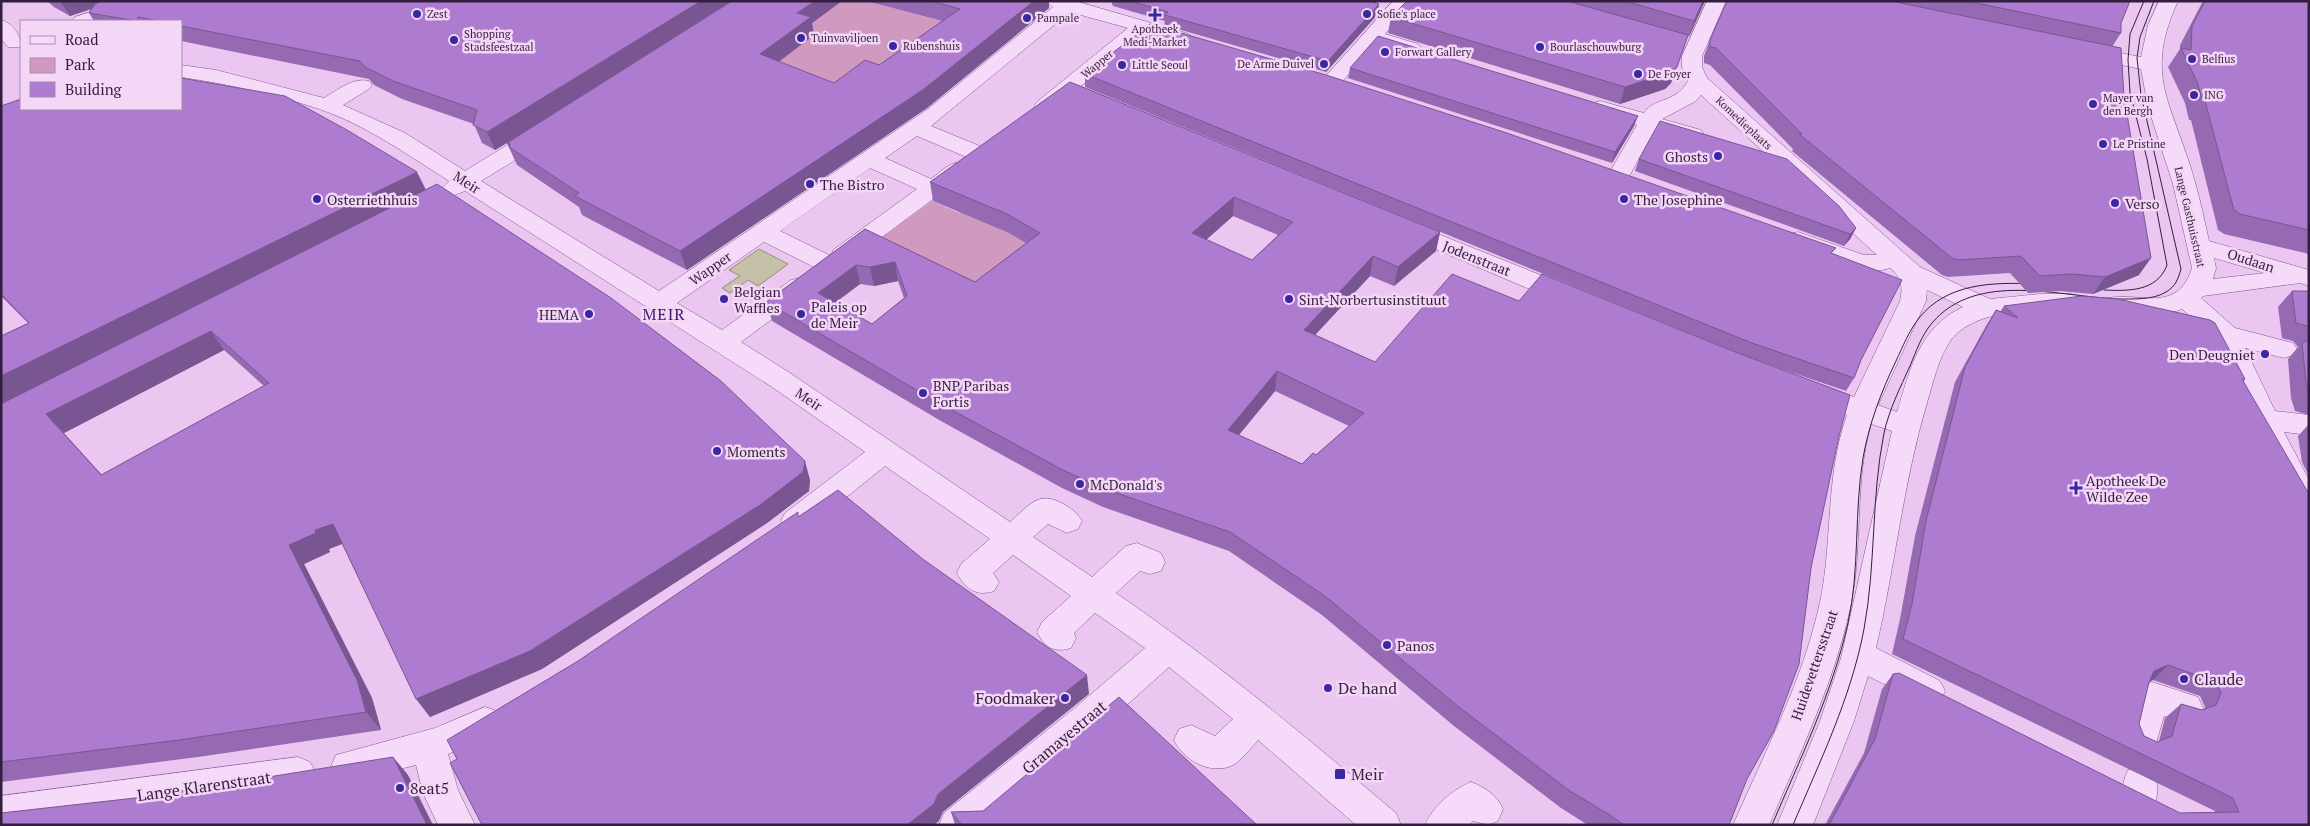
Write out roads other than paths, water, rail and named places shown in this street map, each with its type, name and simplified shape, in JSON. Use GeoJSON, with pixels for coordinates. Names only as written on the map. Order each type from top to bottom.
{"type":"FeatureCollection","features":[{"type":"Feature","properties":{"kind":"street"},"geometry":{"type":"LineString","coordinates":[[1331,82],[1404,1]]}},
{"type":"Feature","properties":{"kind":"street"},"geometry":{"type":"LineString","coordinates":[[1619,175],[1655,112],[1689,97],[1698,81],[1692,67],[1696,47],[1717,1]]}},
{"type":"Feature","properties":{"kind":"street","name":"Lange Gasthuisstraat"},"geometry":{"type":"LineString","coordinates":[[2169,1],[2154,36],[2150,65],[2157,106],[2181,171],[2204,268],[2202,280],[2191,294]]}},
{"type":"Feature","properties":{"kind":"street"},"geometry":{"type":"LineString","coordinates":[[85,20],[138,3]]}},
{"type":"Feature","properties":{"kind":"street"},"geometry":{"type":"LineString","coordinates":[[1073,4],[1142,27],[1199,43]]}},
{"type":"Feature","properties":{"kind":"street","name":"Wapper"},"geometry":{"type":"LineString","coordinates":[[658,304],[915,127],[1073,4]]}},
{"type":"Feature","properties":{"kind":"street"},"geometry":{"type":"LineString","coordinates":[[1,26],[15,44]]}},
{"type":"Feature","properties":{"kind":"street","name":"Wapper"},"geometry":{"type":"LineString","coordinates":[[1027,118],[1067,89],[1142,27]]}},
{"type":"Feature","properties":{"kind":"street"},"geometry":{"type":"LineString","coordinates":[[1371,36],[1426,53]]}},
{"type":"Feature","properties":{"kind":"street"},"geometry":{"type":"LineString","coordinates":[[1677,41],[1696,47]]}},
{"type":"Feature","properties":{"kind":"street"},"geometry":{"type":"LineString","coordinates":[[2071,49],[2150,65]]}},
{"type":"Feature","properties":{"kind":"street","name":"Meir"},"geometry":{"type":"LineString","coordinates":[[182,71],[216,76],[327,105],[397,138],[466,181],[722,343],[885,451],[1168,647],[1383,825]]}},
{"type":"Feature","properties":{"kind":"street","name":"Komedieplaats"},"geometry":{"type":"LineString","coordinates":[[1698,81],[1907,273],[1989,309]]}},
{"type":"Feature","properties":{"kind":"street"},"geometry":{"type":"LineString","coordinates":[[327,105],[362,85]]}},
{"type":"Feature","properties":{"kind":"street"},"geometry":{"type":"LineString","coordinates":[[1067,89],[1089,98]]}},
{"type":"Feature","properties":{"kind":"street"},"geometry":{"type":"LineString","coordinates":[[1580,100],[1715,142]]}},
{"type":"Feature","properties":{"kind":"street"},"geometry":{"type":"LineString","coordinates":[[431,201],[562,121]]}},
{"type":"Feature","properties":{"kind":"street"},"geometry":{"type":"LineString","coordinates":[[722,343],[987,148],[915,127]]}},
{"type":"Feature","properties":{"kind":"street","name":"Komedieplaats"},"geometry":{"type":"LineString","coordinates":[[1743,151],[1790,165]]}},
{"type":"Feature","properties":{"kind":"street"},"geometry":{"type":"LineString","coordinates":[[869,159],[933,188]]}},
{"type":"Feature","properties":{"kind":"street","name":"Jodenstraat"},"geometry":{"type":"LineString","coordinates":[[1384,220],[1588,303]]}},
{"type":"Feature","properties":{"kind":"street"},"geometry":{"type":"LineString","coordinates":[[763,232],[830,264]]}},
{"type":"Feature","properties":{"kind":"street"},"geometry":{"type":"LineString","coordinates":[[1780,232],[1860,262],[1876,264],[1907,273]]}},
{"type":"Feature","properties":{"kind":"street","name":"Oudaan"},"geometry":{"type":"LineString","coordinates":[[2198,245],[2306,277]]}},
{"type":"Feature","properties":{"kind":"street","name":"Huidevettersstraat"},"geometry":{"type":"LineString","coordinates":[[1751,825],[1810,684],[1835,605],[1842,561],[1846,479],[1855,432],[1891,344],[1913,301],[1907,273]]}},
{"type":"Feature","properties":{"kind":"street","name":"Oudaan"},"geometry":{"type":"LineString","coordinates":[[2191,294],[2306,277]]}},
{"type":"Feature","properties":{"kind":"street"},"geometry":{"type":"LineString","coordinates":[[1795,825],[1829,740],[1858,656],[1907,426],[1928,359],[1936,342],[1946,328],[1958,320],[1989,309],[2041,302],[2144,307],[2176,303],[2191,294],[2226,335],[2266,420],[2272,439],[2309,507]]}},
{"type":"Feature","properties":{"kind":"street"},"geometry":{"type":"LineString","coordinates":[[2226,335],[2284,349]]}},
{"type":"Feature","properties":{"kind":"street"},"geometry":{"type":"LineString","coordinates":[[1790,384],[1907,426]]}},
{"type":"Feature","properties":{"kind":"street"},"geometry":{"type":"LineString","coordinates":[[2266,420],[2309,425]]}},
{"type":"Feature","properties":{"kind":"street"},"geometry":{"type":"LineString","coordinates":[[775,536],[885,451]]}},
{"type":"Feature","properties":{"kind":"street"},"geometry":{"type":"LineString","coordinates":[[2281,456],[2309,464]]}},
{"type":"Feature","properties":{"kind":"street"},"geometry":{"type":"LineString","coordinates":[[983,582],[972,574],[1046,508],[1067,521]]}},
{"type":"Feature","properties":{"kind":"street"},"geometry":{"type":"LineString","coordinates":[[1060,638],[1053,632],[1137,555],[1150,562]]}},
{"type":"Feature","properties":{"kind":"street","name":"Gramayestraat"},"geometry":{"type":"LineString","coordinates":[[957,825],[1088,718],[1168,647]]}},
{"type":"Feature","properties":{"kind":"street"},"geometry":{"type":"LineString","coordinates":[[1858,656],[1954,704]]}},
{"type":"Feature","properties":{"kind":"street"},"geometry":{"type":"LineString","coordinates":[[2142,739],[2152,697],[2186,708]]}},
{"type":"Feature","properties":{"kind":"street","name":"Lange Klarenstraat"},"geometry":{"type":"LineString","coordinates":[[1,813],[330,769],[381,760],[428,746],[473,728],[514,706]]}},
{"type":"Feature","properties":{"kind":"street"},"geometry":{"type":"LineString","coordinates":[[1191,740],[1206,751],[1222,753],[1257,719]]}},
{"type":"Feature","properties":{"kind":"street"},"geometry":{"type":"LineString","coordinates":[[428,746],[441,793],[457,825]]}},
{"type":"Feature","properties":{"kind":"street"},"geometry":{"type":"LineString","coordinates":[[1443,825],[1471,799],[1485,809]]}},
{"type":"Feature","properties":{"kind":"tram line"},"geometry":{"type":"LineString","coordinates":[[2104,290],[2132,290],[2149,285],[2162,274],[2167,265],[2147,159],[2130,93],[2128,60],[2130,34],[2144,1]]}},
{"type":"Feature","properties":{"kind":"tram line"},"geometry":{"type":"LineString","coordinates":[[1793,825],[1834,729],[1858,655],[1868,605],[1877,482],[1884,433],[1895,399],[1928,328],[1951,307],[1972,297],[1995,292],[2020,290],[2119,299],[2143,298],[2161,295],[2172,287],[2178,279],[2181,269],[2141,95],[2137,58],[2140,37],[2154,1]]}},
{"type":"Feature","properties":{"kind":"tram line"},"geometry":{"type":"LineString","coordinates":[[1772,825],[1824,701],[1841,649],[1852,603],[1863,458],[1872,421],[1904,344],[1912,328],[1930,306],[1957,291],[1987,285],[2034,284]]}},
{"type":"Feature","properties":{"kind":"place","name":"Zest"},"geometry":{"type":"Point","coordinates":[417,14]}},
{"type":"Feature","properties":{"kind":"place","name":"Sofie's place"},"geometry":{"type":"Point","coordinates":[1367,14]}},
{"type":"Feature","properties":{"kind":"place","name":"Apotheek Medi-Market"},"geometry":{"type":"Point","coordinates":[1155,15]}},
{"type":"Feature","properties":{"kind":"place","name":"Pampale"},"geometry":{"type":"Point","coordinates":[1027,18]}},
{"type":"Feature","properties":{"kind":"place","name":"Tuinvaviljoen"},"geometry":{"type":"Point","coordinates":[801,38]}},
{"type":"Feature","properties":{"kind":"place","name":"Shopping Stadsfeestzaal"},"geometry":{"type":"Point","coordinates":[454,40]}},
{"type":"Feature","properties":{"kind":"place","name":"Rubenshuis"},"geometry":{"type":"Point","coordinates":[893,46]}},
{"type":"Feature","properties":{"kind":"place","name":"Bourlaschouwburg"},"geometry":{"type":"Point","coordinates":[1540,47]}},
{"type":"Feature","properties":{"kind":"place","name":"Forwart Gallery"},"geometry":{"type":"Point","coordinates":[1385,52]}},
{"type":"Feature","properties":{"kind":"place","name":"Belfius"},"geometry":{"type":"Point","coordinates":[2192,59]}},
{"type":"Feature","properties":{"kind":"place","name":"De Arme Duivel"},"geometry":{"type":"Point","coordinates":[1324,64]}},
{"type":"Feature","properties":{"kind":"place","name":"Little Seoul"},"geometry":{"type":"Point","coordinates":[1122,65]}},
{"type":"Feature","properties":{"kind":"place","name":"De Foyer"},"geometry":{"type":"Point","coordinates":[1638,74]}},
{"type":"Feature","properties":{"kind":"place","name":"ING"},"geometry":{"type":"Point","coordinates":[2194,95]}},
{"type":"Feature","properties":{"kind":"place","name":"Mayer van den Bergh"},"geometry":{"type":"Point","coordinates":[2093,104]}},
{"type":"Feature","properties":{"kind":"place","name":"Le Pristine"},"geometry":{"type":"Point","coordinates":[2103,144]}},
{"type":"Feature","properties":{"kind":"place","name":"Ghosts"},"geometry":{"type":"Point","coordinates":[1718,156]}},
{"type":"Feature","properties":{"kind":"place","name":"The Bistro"},"geometry":{"type":"Point","coordinates":[810,184]}},
{"type":"Feature","properties":{"kind":"place","name":"Osterriethhuis"},"geometry":{"type":"Point","coordinates":[317,199]}},
{"type":"Feature","properties":{"kind":"place","name":"The Josephine"},"geometry":{"type":"Point","coordinates":[1624,199]}},
{"type":"Feature","properties":{"kind":"place","name":"Verso"},"geometry":{"type":"Point","coordinates":[2115,203]}},
{"type":"Feature","properties":{"kind":"place","name":"Belgian Waffles"},"geometry":{"type":"Point","coordinates":[724,299]}},
{"type":"Feature","properties":{"kind":"place","name":"Sint-Norbertusinstituut"},"geometry":{"type":"Point","coordinates":[1289,299]}},
{"type":"Feature","properties":{"kind":"place","name":"HEMA"},"geometry":{"type":"Point","coordinates":[589,314]}},
{"type":"Feature","properties":{"kind":"place","name":"Paleis op de Meir"},"geometry":{"type":"Point","coordinates":[801,314]}},
{"type":"Feature","properties":{"kind":"place","name":"Den Deugniet"},"geometry":{"type":"Point","coordinates":[2265,354]}},
{"type":"Feature","properties":{"kind":"place","name":"BNP Paribas Fortis"},"geometry":{"type":"Point","coordinates":[923,393]}},
{"type":"Feature","properties":{"kind":"place","name":"Moments"},"geometry":{"type":"Point","coordinates":[717,451]}},
{"type":"Feature","properties":{"kind":"place","name":"McDonald's"},"geometry":{"type":"Point","coordinates":[1080,484]}},
{"type":"Feature","properties":{"kind":"place","name":"Apotheek De Wilde Zee"},"geometry":{"type":"Point","coordinates":[2076,488]}},
{"type":"Feature","properties":{"kind":"place","name":"Panos"},"geometry":{"type":"Point","coordinates":[1387,645]}},
{"type":"Feature","properties":{"kind":"place","name":"Claude"},"geometry":{"type":"Point","coordinates":[2184,679]}},
{"type":"Feature","properties":{"kind":"place","name":"De hand"},"geometry":{"type":"Point","coordinates":[1328,688]}},
{"type":"Feature","properties":{"kind":"place","name":"Foodmaker"},"geometry":{"type":"Point","coordinates":[1065,698]}},
{"type":"Feature","properties":{"kind":"place","name":"Meir"},"geometry":{"type":"Point","coordinates":[1340,774]}},
{"type":"Feature","properties":{"kind":"place","name":"8eat5"},"geometry":{"type":"Point","coordinates":[400,788]}},
{"type":"Feature","properties":{"kind":"district","name":"MEIR"},"geometry":{"type":"Point","coordinates":[664,314]}}]}
